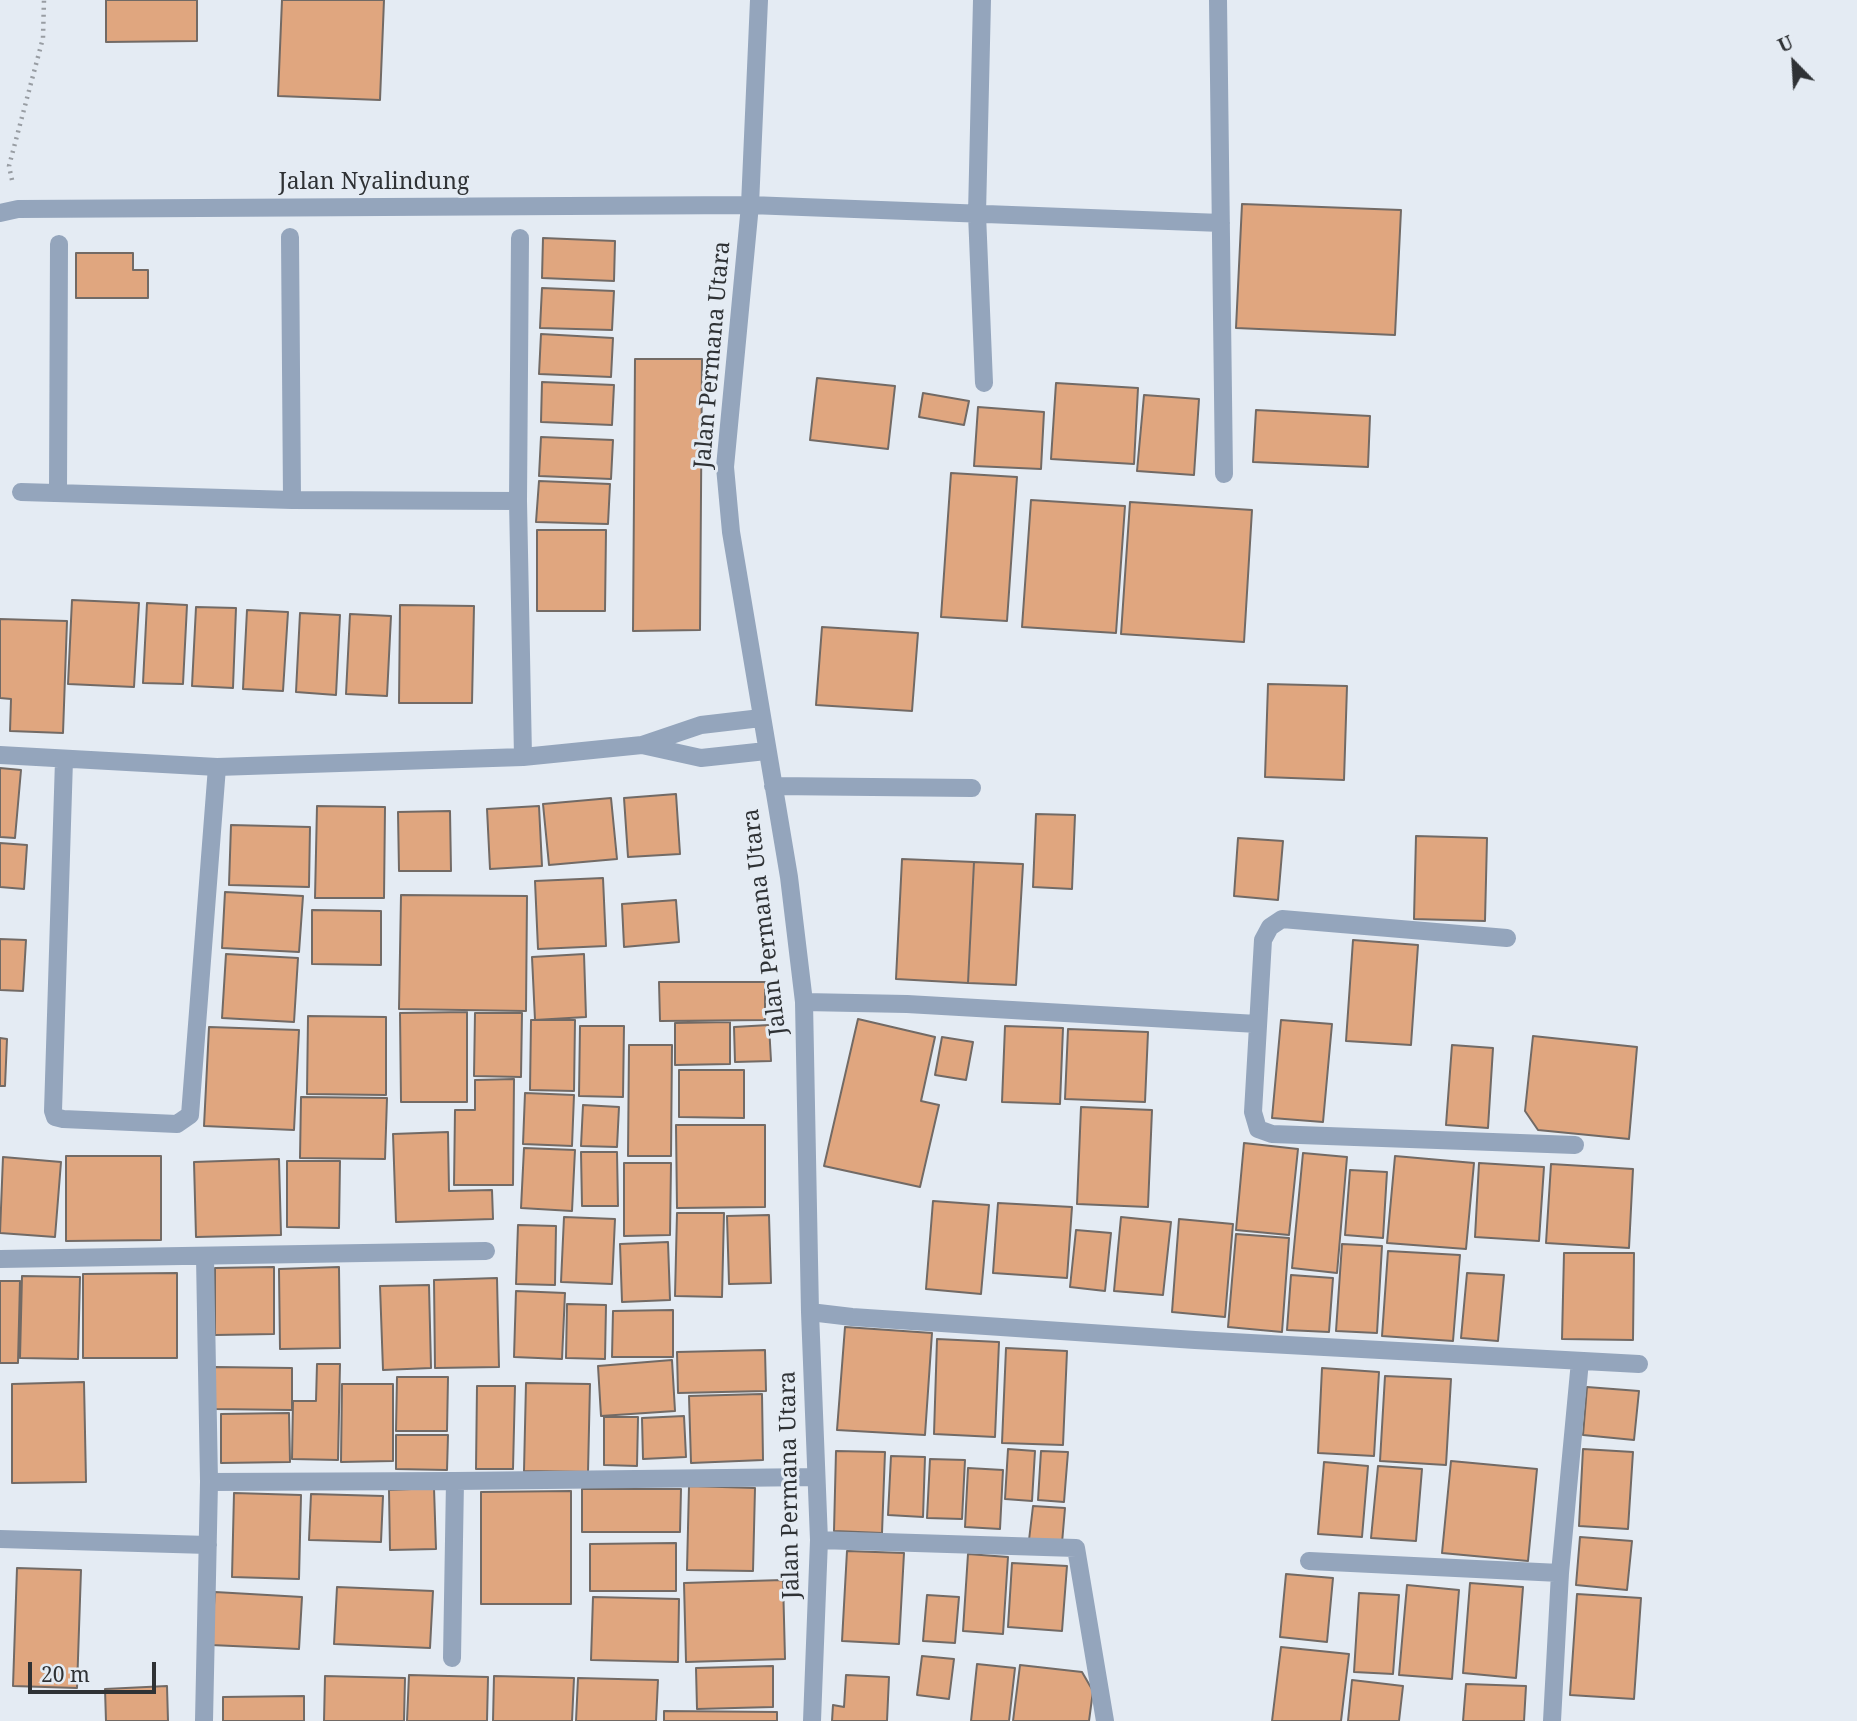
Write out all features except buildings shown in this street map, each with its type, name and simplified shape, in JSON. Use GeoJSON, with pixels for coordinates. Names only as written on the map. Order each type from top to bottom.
{"type":"FeatureCollection","features":[{"type":"Feature","properties":{"kind":"street","name":"Jalan Permana Utara"},"geometry":{"type":"LineString","coordinates":[[758,0],[750,205],[725,467],[731,533],[789,877],[804,1002],[810,1312],[819,1540],[813,1721]]}},
{"type":"Feature","properties":{"kind":"street"},"geometry":{"type":"LineString","coordinates":[[982,0],[978,214],[984,383]]}},
{"type":"Feature","properties":{"kind":"street"},"geometry":{"type":"LineString","coordinates":[[1218,0],[1224,474]]}},
{"type":"Feature","properties":{"kind":"street","name":"Jalan Nyalindung"},"geometry":{"type":"LineString","coordinates":[[0,213],[18,209],[750,205],[1221,223]]}},
{"type":"Feature","properties":{"kind":"street"},"geometry":{"type":"LineString","coordinates":[[290,237],[292,500]]}},
{"type":"Feature","properties":{"kind":"street"},"geometry":{"type":"LineString","coordinates":[[520,238],[518,500],[523,757]]}},
{"type":"Feature","properties":{"kind":"street"},"geometry":{"type":"LineString","coordinates":[[58,493],[59,244]]}},
{"type":"Feature","properties":{"kind":"street"},"geometry":{"type":"LineString","coordinates":[[21,492],[292,500],[518,500]]}},
{"type":"Feature","properties":{"kind":"street"},"geometry":{"type":"LineString","coordinates":[[0,755],[217,767],[523,757],[642,746],[701,724],[761,718]]}},
{"type":"Feature","properties":{"kind":"street"},"geometry":{"type":"LineString","coordinates":[[642,746],[701,758],[766,751]]}},
{"type":"Feature","properties":{"kind":"street"},"geometry":{"type":"LineString","coordinates":[[64,760],[53,1111],[55,1117],[63,1119],[177,1124],[190,1115],[217,767]]}},
{"type":"Feature","properties":{"kind":"street"},"geometry":{"type":"LineString","coordinates":[[773,786],[972,788]]}},
{"type":"Feature","properties":{"kind":"street"},"geometry":{"type":"LineString","coordinates":[[1507,938],[1282,919],[1270,927],[1263,940],[1257,1024],[1253,1112],[1258,1129],[1272,1134],[1575,1145]]}},
{"type":"Feature","properties":{"kind":"street"},"geometry":{"type":"LineString","coordinates":[[804,1002],[907,1004],[1257,1024]]}},
{"type":"Feature","properties":{"kind":"street"},"geometry":{"type":"LineString","coordinates":[[0,1259],[486,1251]]}},
{"type":"Feature","properties":{"kind":"street"},"geometry":{"type":"LineString","coordinates":[[204,1721],[209,1482],[205,1257]]}},
{"type":"Feature","properties":{"kind":"street"},"geometry":{"type":"LineString","coordinates":[[810,1312],[1195,1340],[1639,1364]]}},
{"type":"Feature","properties":{"kind":"street"},"geometry":{"type":"LineString","coordinates":[[1552,1721],[1560,1573],[1580,1361]]}},
{"type":"Feature","properties":{"kind":"street"},"geometry":{"type":"LineString","coordinates":[[209,1482],[817,1477]]}},
{"type":"Feature","properties":{"kind":"street"},"geometry":{"type":"LineString","coordinates":[[452,1658],[455,1482]]}},
{"type":"Feature","properties":{"kind":"street"},"geometry":{"type":"LineString","coordinates":[[0,1539],[208,1545]]}},
{"type":"Feature","properties":{"kind":"street"},"geometry":{"type":"LineString","coordinates":[[819,1540],[1076,1548],[1105,1721]]}},
{"type":"Feature","properties":{"kind":"street"},"geometry":{"type":"LineString","coordinates":[[1309,1561],[1560,1573]]}},
{"type":"Feature","properties":{"kind":"path"},"geometry":{"type":"LineString","coordinates":[[18,209],[9,166],[43,38],[44,0]]}}]}
